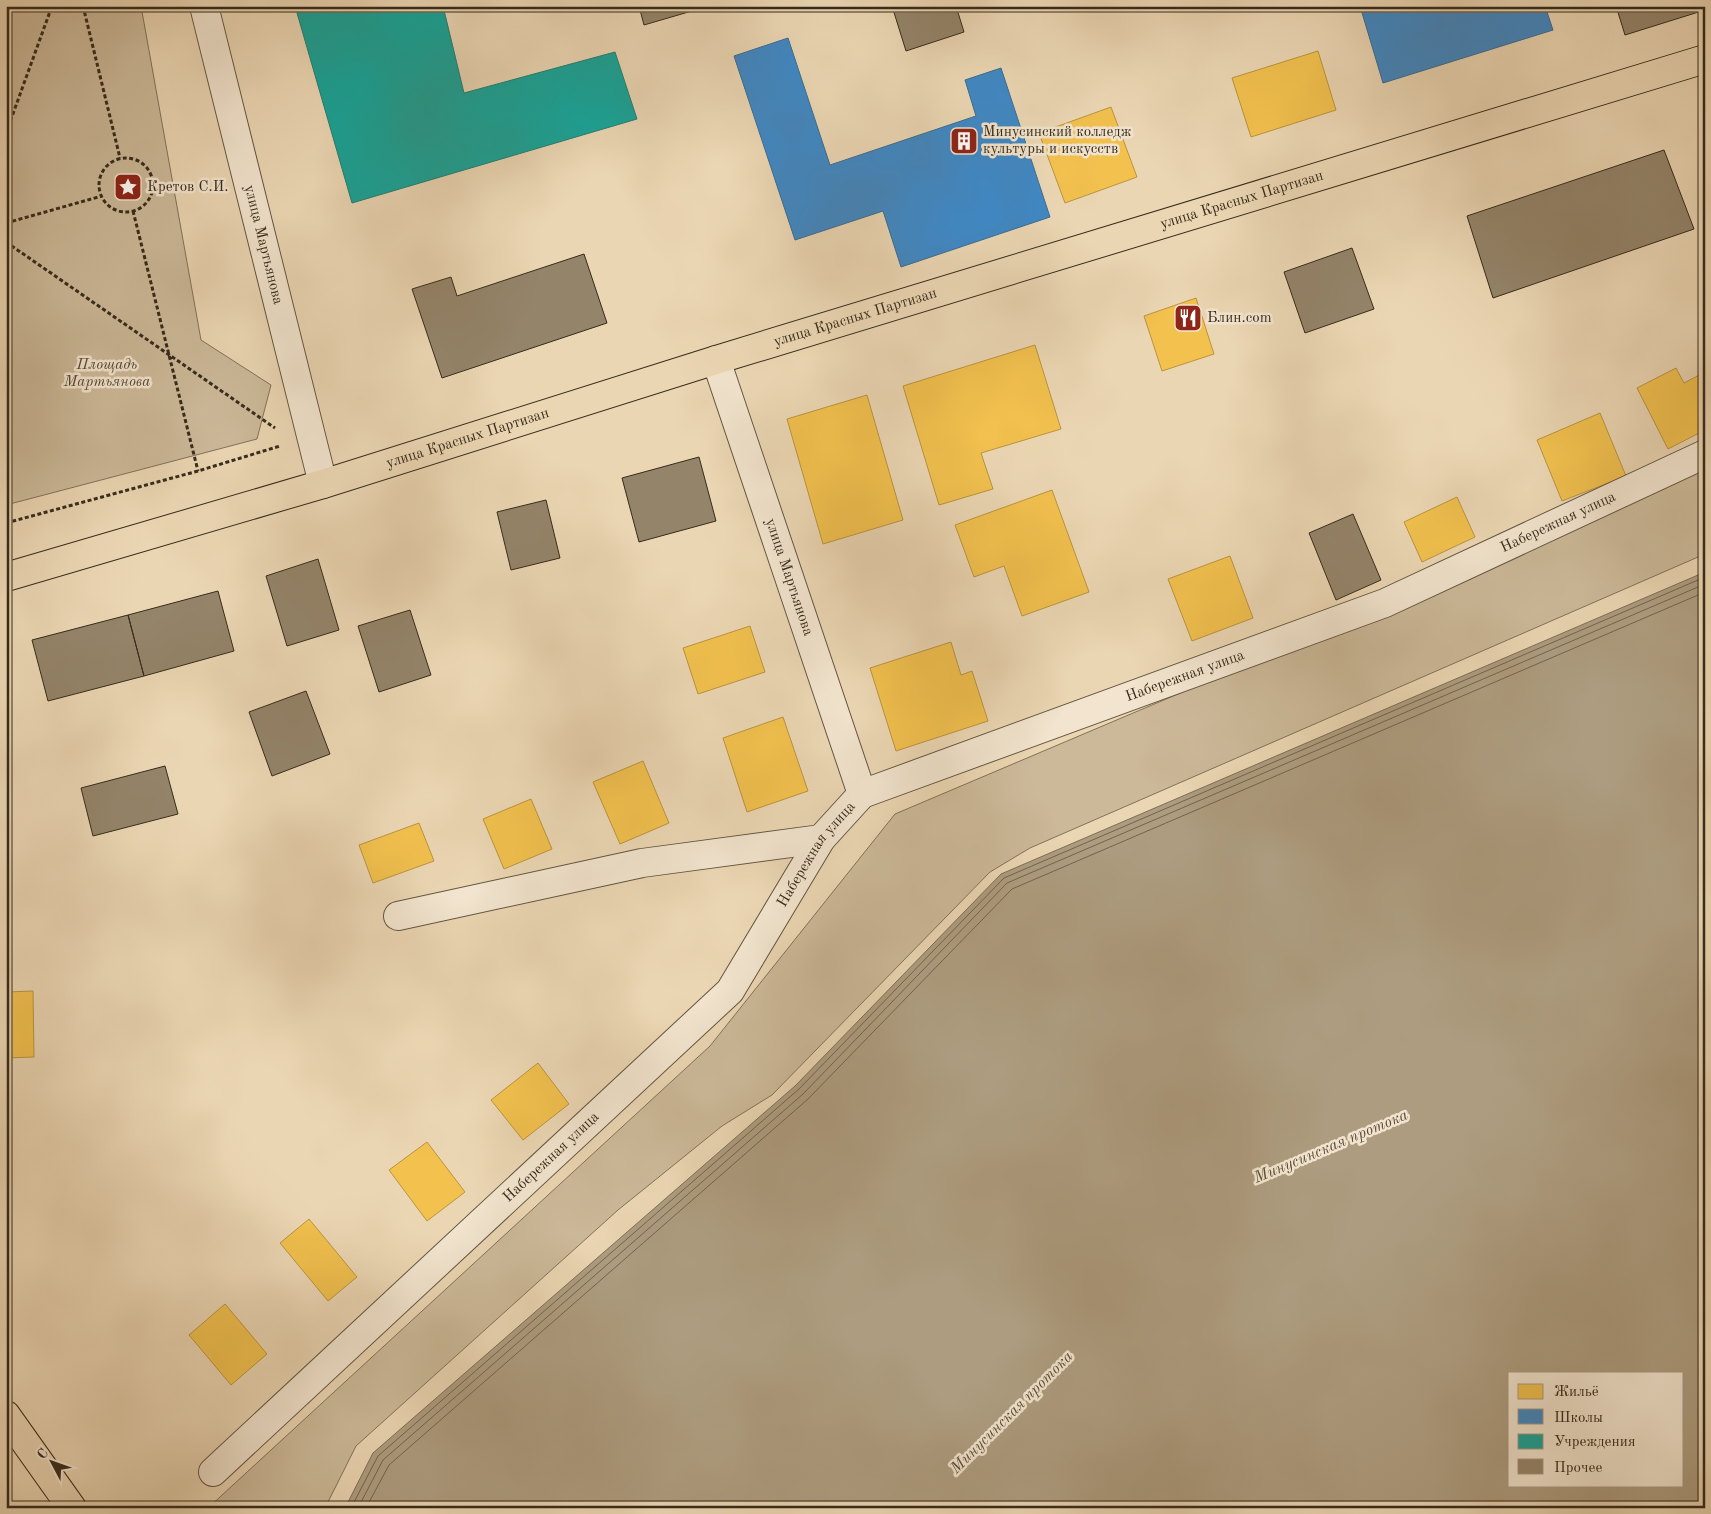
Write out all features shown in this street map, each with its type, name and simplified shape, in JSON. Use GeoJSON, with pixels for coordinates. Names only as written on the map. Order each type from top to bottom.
{"type":"FeatureCollection","features":[{"type":"Feature","properties":{"kind":"main road","name":"улица Красных Партизан"},"geometry":{"type":"LineString","coordinates":[[6,577],[323,484],[716,360],[1705,59]]}},
{"type":"Feature","properties":{"kind":"main road"},"geometry":{"type":"LineString","coordinates":[[6,1415],[72,1508]]}},
{"type":"Feature","properties":{"kind":"street","name":"улица Мартьянова"},"geometry":{"type":"LineString","coordinates":[[204,6],[303,439],[323,484]]}},
{"type":"Feature","properties":{"kind":"street","name":"улица Мартьянова"},"geometry":{"type":"LineString","coordinates":[[716,360],[862,794]]}},
{"type":"Feature","properties":{"kind":"street","name":"Набережная улица"},"geometry":{"type":"LineString","coordinates":[[213,1472],[730,991],[820,838],[862,794],[1385,602],[1705,454]]}},
{"type":"Feature","properties":{"kind":"street"},"geometry":{"type":"LineString","coordinates":[[398,916],[642,863],[820,838]]}},
{"type":"Feature","properties":{"kind":"path"},"geometry":{"type":"LineString","coordinates":[[6,133],[52,6]]}},
{"type":"Feature","properties":{"kind":"path"},"geometry":{"type":"LineString","coordinates":[[83,6],[120,158]]}},
{"type":"Feature","properties":{"kind":"path"},"geometry":{"type":"LineString","coordinates":[[120,158],[132,158],[143,163],[151,172],[154,184],[152,196],[144,206],[133,212],[120,211],[109,206],[102,196],[99,184],[102,173],[109,163],[120,158]]}},
{"type":"Feature","properties":{"kind":"path"},"geometry":{"type":"LineString","coordinates":[[6,223],[102,196]]}},
{"type":"Feature","properties":{"kind":"path"},"geometry":{"type":"LineString","coordinates":[[133,212],[198,471]]}},
{"type":"Feature","properties":{"kind":"path"},"geometry":{"type":"LineString","coordinates":[[6,242],[170,355],[303,439]]}},
{"type":"Feature","properties":{"kind":"path"},"geometry":{"type":"LineString","coordinates":[[6,523],[198,471],[303,439]]}},
{"type":"Feature","properties":{"kind":"green space","name":"Площадь Мартьянова"},"geometry":{"type":"Polygon","coordinates":[[[6,6],[141,6],[201,340],[271,385],[257,439],[6,505],[6,6]]]}},
{"type":"Feature","properties":{"kind":"green space"},"geometry":{"type":"Polygon","coordinates":[[[1705,467],[1705,554],[1030,848],[990,872],[772,1095],[722,1126],[618,1210],[356,1446],[325,1508],[208,1508],[710,1046],[895,814],[1626,504],[1705,467]]]}},
{"type":"Feature","properties":{"kind":"water","name":"Минусинская протока"},"geometry":{"type":"Polygon","coordinates":[[[1705,572],[1705,1499],[1688,1508],[345,1508],[373,1453],[795,1086],[1001,874],[1705,572]]]}},
{"type":"Feature","properties":{"kind":"building: Жильё"},"geometry":{"type":"Polygon","coordinates":[[[1318,51],[1336,110],[1251,137],[1232,78],[1318,51]]]}},
{"type":"Feature","properties":{"kind":"building: Жильё"},"geometry":{"type":"Polygon","coordinates":[[[1111,107],[1137,177],[1065,203],[1039,133],[1111,107]]]}},
{"type":"Feature","properties":{"kind":"building: Жильё"},"geometry":{"type":"Polygon","coordinates":[[[1196,298],[1214,354],[1162,371],[1144,316],[1196,298]]]}},
{"type":"Feature","properties":{"kind":"building: Жильё"},"geometry":{"type":"Polygon","coordinates":[[[1035,345],[1061,429],[981,453],[993,489],[939,505],[903,386],[1035,345]]]}},
{"type":"Feature","properties":{"kind":"building: Жильё"},"geometry":{"type":"Polygon","coordinates":[[[1676,368],[1684,383],[1705,372],[1705,430],[1668,449],[1637,388],[1676,368]]]}},
{"type":"Feature","properties":{"kind":"building: Жильё"},"geometry":{"type":"Polygon","coordinates":[[[867,395],[903,520],[823,544],[787,419],[867,395]]]}},
{"type":"Feature","properties":{"kind":"building: Жильё"},"geometry":{"type":"Polygon","coordinates":[[[1600,413],[1626,476],[1562,501],[1537,440],[1600,413]]]}},
{"type":"Feature","properties":{"kind":"building: Жильё"},"geometry":{"type":"Polygon","coordinates":[[[1052,490],[1089,592],[1022,616],[1004,566],[974,577],[955,525],[1052,490]]]}},
{"type":"Feature","properties":{"kind":"building: Жильё"},"geometry":{"type":"Polygon","coordinates":[[[1457,497],[1475,537],[1422,562],[1404,522],[1457,497]]]}},
{"type":"Feature","properties":{"kind":"building: Жильё"},"geometry":{"type":"Polygon","coordinates":[[[1230,556],[1253,618],[1192,641],[1168,579],[1230,556]]]}},
{"type":"Feature","properties":{"kind":"building: Жильё"},"geometry":{"type":"Polygon","coordinates":[[[750,626],[765,672],[698,694],[683,648],[750,626]]]}},
{"type":"Feature","properties":{"kind":"building: Жильё"},"geometry":{"type":"Polygon","coordinates":[[[951,642],[961,675],[972,671],[988,721],[896,751],[870,668],[951,642]]]}},
{"type":"Feature","properties":{"kind":"building: Жильё"},"geometry":{"type":"Polygon","coordinates":[[[783,717],[808,791],[747,812],[723,738],[783,717]]]}},
{"type":"Feature","properties":{"kind":"building: Жильё"},"geometry":{"type":"Polygon","coordinates":[[[643,761],[669,823],[620,844],[593,782],[643,761]]]}},
{"type":"Feature","properties":{"kind":"building: Жильё"},"geometry":{"type":"Polygon","coordinates":[[[531,799],[552,849],[504,869],[483,819],[531,799]]]}},
{"type":"Feature","properties":{"kind":"building: Жильё"},"geometry":{"type":"Polygon","coordinates":[[[419,823],[434,861],[373,883],[359,845],[419,823]]]}},
{"type":"Feature","properties":{"kind":"building: Жильё"},"geometry":{"type":"Polygon","coordinates":[[[33,991],[34,1057],[6,1058],[6,992],[33,991]]]}},
{"type":"Feature","properties":{"kind":"building: Жильё"},"geometry":{"type":"Polygon","coordinates":[[[538,1063],[569,1104],[523,1140],[491,1100],[538,1063]]]}},
{"type":"Feature","properties":{"kind":"building: Жильё"},"geometry":{"type":"Polygon","coordinates":[[[427,1142],[465,1192],[427,1221],[389,1170],[427,1142]]]}},
{"type":"Feature","properties":{"kind":"building: Жильё"},"geometry":{"type":"Polygon","coordinates":[[[309,1219],[357,1277],[328,1301],[280,1243],[309,1219]]]}},
{"type":"Feature","properties":{"kind":"building: Жильё"},"geometry":{"type":"Polygon","coordinates":[[[225,1304],[267,1354],[231,1385],[189,1335],[225,1304]]]}},
{"type":"Feature","properties":{"kind":"building: Школы"},"geometry":{"type":"Polygon","coordinates":[[[1360,6],[1545,6],[1553,30],[1383,83],[1360,6]]]}},
{"type":"Feature","properties":{"kind":"building: Школы","name":"Минусинский колледж культуры и искусств"},"geometry":{"type":"Polygon","coordinates":[[[788,38],[830,165],[976,116],[965,80],[1001,68],[1050,217],[901,267],[883,211],[795,240],[734,56],[788,38]]]}},
{"type":"Feature","properties":{"kind":"building: Учреждения"},"geometry":{"type":"Polygon","coordinates":[[[295,6],[443,6],[464,93],[615,52],[637,119],[352,203],[295,6]]]}},
{"type":"Feature","properties":{"kind":"building: Прочее"},"geometry":{"type":"Polygon","coordinates":[[[639,6],[709,6],[644,25],[639,6]]]}},
{"type":"Feature","properties":{"kind":"building: Прочее"},"geometry":{"type":"Polygon","coordinates":[[[892,6],[956,6],[964,32],[906,51],[892,6]]]}},
{"type":"Feature","properties":{"kind":"building: Прочее"},"geometry":{"type":"Polygon","coordinates":[[[1616,6],[1705,6],[1705,10],[1625,35],[1616,6]]]}},
{"type":"Feature","properties":{"kind":"building: Прочее"},"geometry":{"type":"Polygon","coordinates":[[[1664,150],[1694,229],[1493,298],[1467,216],[1664,150]]]}},
{"type":"Feature","properties":{"kind":"building: Прочее"},"geometry":{"type":"Polygon","coordinates":[[[1352,248],[1374,309],[1305,333],[1284,272],[1352,248]]]}},
{"type":"Feature","properties":{"kind":"building: Прочее"},"geometry":{"type":"Polygon","coordinates":[[[584,254],[607,323],[442,378],[412,289],[451,277],[457,296],[584,254]]]}},
{"type":"Feature","properties":{"kind":"building: Прочее"},"geometry":{"type":"Polygon","coordinates":[[[699,457],[716,521],[639,542],[622,478],[699,457]]]}},
{"type":"Feature","properties":{"kind":"building: Прочее"},"geometry":{"type":"Polygon","coordinates":[[[546,500],[560,558],[511,570],[497,512],[546,500]]]}},
{"type":"Feature","properties":{"kind":"building: Прочее"},"geometry":{"type":"Polygon","coordinates":[[[1353,514],[1381,580],[1336,600],[1309,533],[1353,514]]]}},
{"type":"Feature","properties":{"kind":"building: Прочее"},"geometry":{"type":"Polygon","coordinates":[[[318,559],[339,630],[287,646],[266,576],[318,559]]]}},
{"type":"Feature","properties":{"kind":"building: Прочее"},"geometry":{"type":"Polygon","coordinates":[[[218,591],[234,651],[144,676],[128,615],[218,591]]]}},
{"type":"Feature","properties":{"kind":"building: Прочее"},"geometry":{"type":"Polygon","coordinates":[[[410,610],[431,675],[379,692],[358,626],[410,610]]]}},
{"type":"Feature","properties":{"kind":"building: Прочее"},"geometry":{"type":"Polygon","coordinates":[[[128,615],[144,676],[48,701],[32,640],[128,615]]]}},
{"type":"Feature","properties":{"kind":"building: Прочее"},"geometry":{"type":"Polygon","coordinates":[[[306,691],[330,754],[272,776],[249,712],[306,691]]]}},
{"type":"Feature","properties":{"kind":"building: Прочее"},"geometry":{"type":"Polygon","coordinates":[[[165,766],[178,814],[93,836],[81,788],[165,766]]]}},
{"type":"Feature","properties":{"kind":"place","name":"Минусинский колледж культуры и искусств"},"geometry":{"type":"Point","coordinates":[964,141]}},
{"type":"Feature","properties":{"kind":"place","name":"Кретов С.И."},"geometry":{"type":"Point","coordinates":[128,187]}},
{"type":"Feature","properties":{"kind":"place","name":"Блин.com"},"geometry":{"type":"Point","coordinates":[1188,318]}}]}
